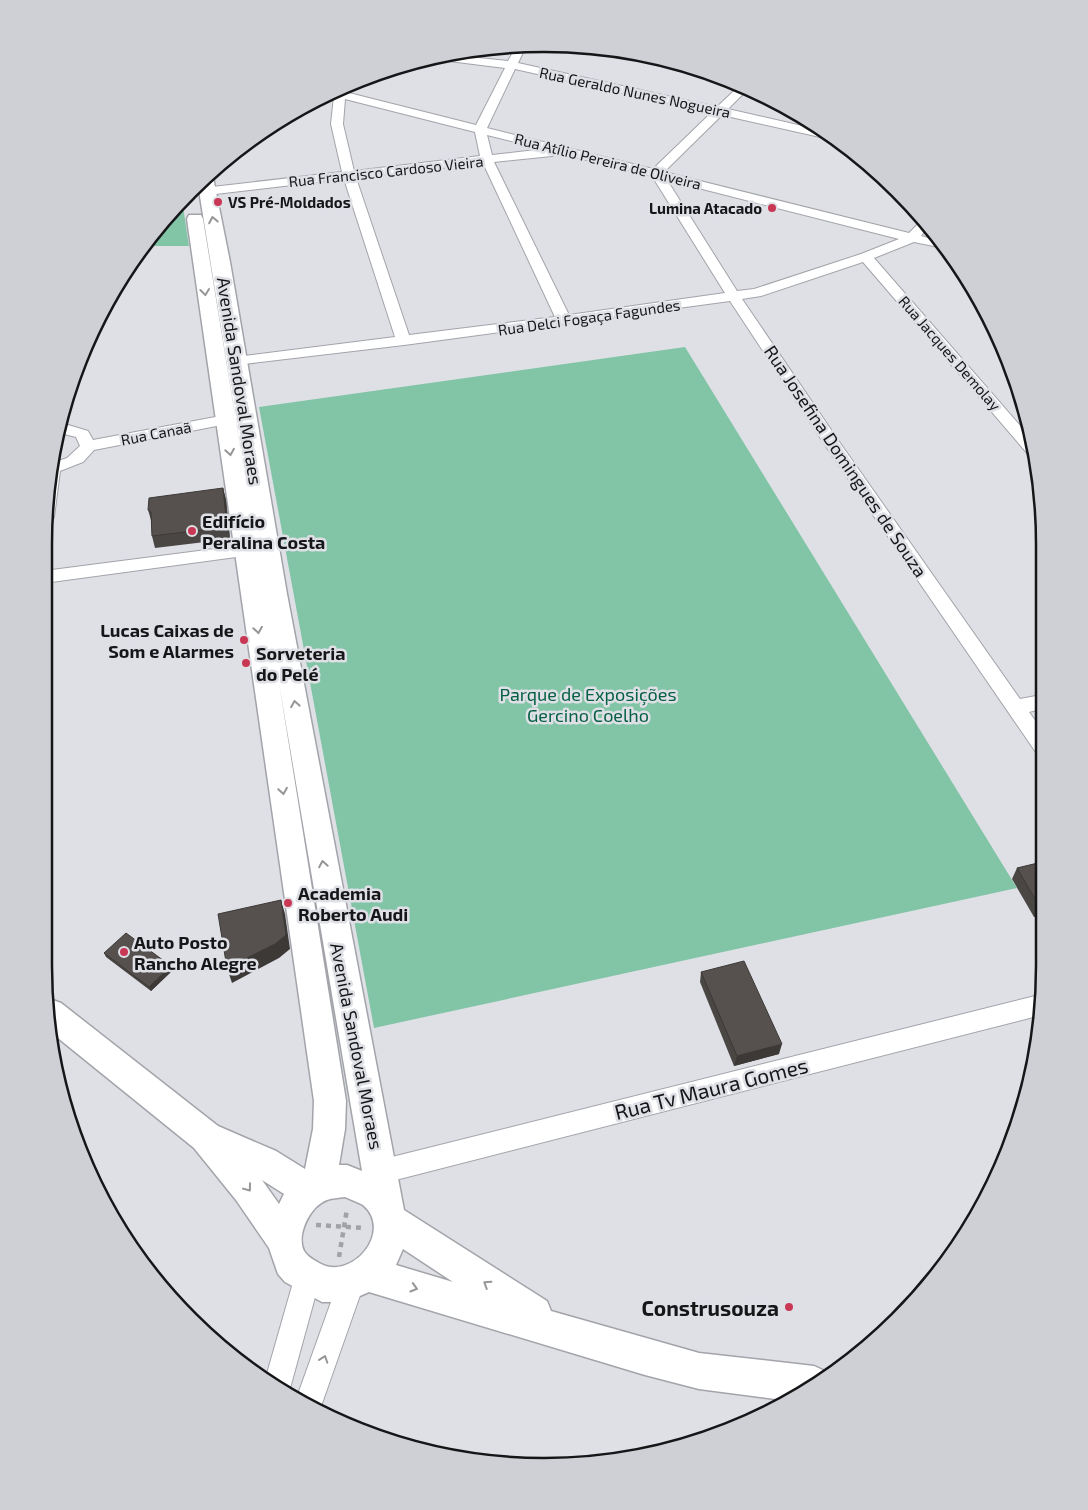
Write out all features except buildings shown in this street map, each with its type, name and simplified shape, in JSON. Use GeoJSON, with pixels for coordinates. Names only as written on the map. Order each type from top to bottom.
{"type":"FeatureCollection","features":[{"type":"Feature","properties":{"kind":"main road","name":"Avenida Sandoval Moraes"},"geometry":{"type":"LineString","coordinates":[[202,191],[264,596],[330,1102],[329,1129],[315,1197]]}},
{"type":"Feature","properties":{"kind":"main road","name":"Avenida Sandoval Moraes"},"geometry":{"type":"LineString","coordinates":[[210,251],[236,361],[236,418],[245,551],[264,596],[390,1241],[387,1250],[376,1267],[351,1268]]}},
{"type":"Feature","properties":{"kind":"main road"},"geometry":{"type":"LineString","coordinates":[[56,1018],[206,1137],[248,1188],[299,1238]]}},
{"type":"Feature","properties":{"kind":"main road"},"geometry":{"type":"LineString","coordinates":[[206,1137],[264,1162],[315,1197]]}},
{"type":"Feature","properties":{"kind":"main road"},"geometry":{"type":"LineString","coordinates":[[299,1238],[289,1219],[296,1207],[347,1181],[363,1185],[376,1193],[383,1207],[558,1330]]}},
{"type":"Feature","properties":{"kind":"main road"},"geometry":{"type":"LineString","coordinates":[[299,1238],[286,1250],[294,1267],[318,1267],[321,1285],[336,1286],[351,1268],[645,1357],[699,1370],[803,1384]]}},
{"type":"Feature","properties":{"kind":"street"},"geometry":{"type":"LineString","coordinates":[[517,54],[480,129],[487,160],[564,320]]}},
{"type":"Feature","properties":{"kind":"street","name":"Rua Geraldo Nunes Nogueira"},"geometry":{"type":"LineString","coordinates":[[462,60],[511,66],[810,131]]}},
{"type":"Feature","properties":{"kind":"street"},"geometry":{"type":"LineString","coordinates":[[656,173],[739,93]]}},
{"type":"Feature","properties":{"kind":"street","name":"Rua Atílio Pereira de Oliveira"},"geometry":{"type":"LineString","coordinates":[[347,94],[932,243]]}},
{"type":"Feature","properties":{"kind":"street"},"geometry":{"type":"LineString","coordinates":[[338,98],[337,124],[349,176],[404,341]]}},
{"type":"Feature","properties":{"kind":"street","name":"Rua Francisco Cardoso Vieira"},"geometry":{"type":"LineString","coordinates":[[206,187],[349,176],[564,150]]}},
{"type":"Feature","properties":{"kind":"street","name":"Rua Josefina Domingues de Souza"},"geometry":{"type":"LineString","coordinates":[[656,173],[734,297],[833,445],[1036,737]]}},
{"type":"Feature","properties":{"kind":"street","name":"Rua Delci Fogaça Fagundes"},"geometry":{"type":"LineString","coordinates":[[236,361],[404,341],[734,297],[774,288],[866,257],[912,238],[920,228]]}},
{"type":"Feature","properties":{"kind":"street","name":"Rua Jacques Demolay"},"geometry":{"type":"LineString","coordinates":[[866,257],[1024,440]]}},
{"type":"Feature","properties":{"kind":"street","name":"Rua Canaã"},"geometry":{"type":"LineString","coordinates":[[88,446],[236,418]]}},
{"type":"Feature","properties":{"kind":"street"},"geometry":{"type":"LineString","coordinates":[[59,466],[69,464],[82,456],[88,446],[82,434],[66,429]]}},
{"type":"Feature","properties":{"kind":"street"},"geometry":{"type":"LineString","coordinates":[[52,576],[245,551]]}},
{"type":"Feature","properties":{"kind":"street"},"geometry":{"type":"LineString","coordinates":[[1016,707],[1036,703]]}},
{"type":"Feature","properties":{"kind":"street","name":"Rua Tv Maura Gomes"},"geometry":{"type":"LineString","coordinates":[[383,1207],[1033,1007]]}},
{"type":"Feature","properties":{"kind":"street"},"geometry":{"type":"LineString","coordinates":[[279,1380],[318,1267]]}},
{"type":"Feature","properties":{"kind":"street"},"geometry":{"type":"LineString","coordinates":[[310,1398],[351,1268]]}},
{"type":"Feature","properties":{"kind":"path"},"geometry":{"type":"LineString","coordinates":[[299,1238],[313,1224],[315,1197]]}},
{"type":"Feature","properties":{"kind":"path"},"geometry":{"type":"LineString","coordinates":[[318,1267],[351,1268],[344,1228],[347,1204]]}},
{"type":"Feature","properties":{"kind":"path"},"geometry":{"type":"LineString","coordinates":[[313,1224],[344,1228],[383,1207]]}},
{"type":"Feature","properties":{"kind":"green space"},"geometry":{"type":"Polygon","coordinates":[[[183,210],[189,246],[153,246],[183,210]]]}},
{"type":"Feature","properties":{"kind":"green space","name":"Parque de Exposições Gercino Coelho"},"geometry":{"type":"Polygon","coordinates":[[[685,347],[1017,888],[374,1028],[259,407],[685,347]]]}},
{"type":"Feature","properties":{"kind":"place","name":"VS Pré-Moldados"},"geometry":{"type":"Point","coordinates":[218,202]}},
{"type":"Feature","properties":{"kind":"place","name":"Lumina Atacado"},"geometry":{"type":"Point","coordinates":[772,208]}},
{"type":"Feature","properties":{"kind":"place","name":"Edifício Peralina Costa"},"geometry":{"type":"Point","coordinates":[192,531]}},
{"type":"Feature","properties":{"kind":"place","name":"Lucas Caixas de Som e Alarmes"},"geometry":{"type":"Point","coordinates":[244,640]}},
{"type":"Feature","properties":{"kind":"place","name":"Sorveteria do Pelé"},"geometry":{"type":"Point","coordinates":[246,663]}},
{"type":"Feature","properties":{"kind":"place","name":"Academia Roberto Audi"},"geometry":{"type":"Point","coordinates":[288,903]}},
{"type":"Feature","properties":{"kind":"place","name":"Auto Posto Rancho Alegre"},"geometry":{"type":"Point","coordinates":[124,952]}},
{"type":"Feature","properties":{"kind":"place","name":"Construsouza"},"geometry":{"type":"Point","coordinates":[789,1307]}}]}
